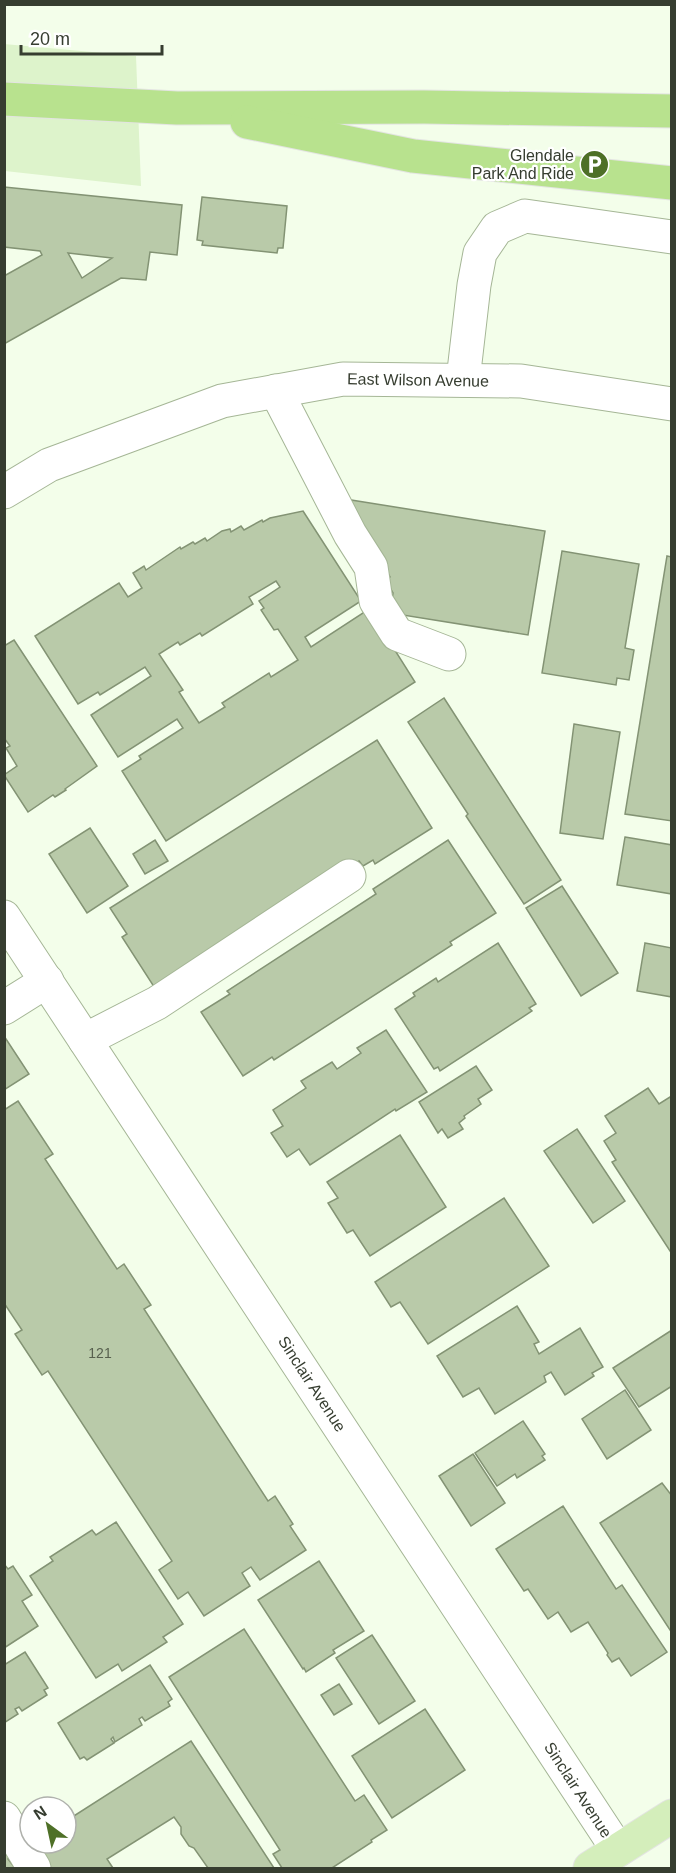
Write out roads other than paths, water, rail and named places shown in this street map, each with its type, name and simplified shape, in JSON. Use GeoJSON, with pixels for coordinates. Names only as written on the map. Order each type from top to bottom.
{"type":"FeatureCollection","features":[{"type":"Feature","properties":{"kind":"highway"},"geometry":{"type":"LineString","coordinates":[[4,99],[177,108],[424,107],[672,111]]}},
{"type":"Feature","properties":{"kind":"highway"},"geometry":{"type":"LineString","coordinates":[[177,108],[413,156],[672,183]]}},
{"type":"Feature","properties":{"kind":"main road"},"geometry":{"type":"LineString","coordinates":[[590,1869],[672,1816]]}},
{"type":"Feature","properties":{"kind":"street"},"geometry":{"type":"LineString","coordinates":[[463,380],[480,253],[497,228],[525,216],[672,237]]}},
{"type":"Feature","properties":{"kind":"street","name":"East Wilson Avenue"},"geometry":{"type":"LineString","coordinates":[[4,492],[49,465],[222,401],[344,378],[521,381],[672,404]]}},
{"type":"Feature","properties":{"kind":"street"},"geometry":{"type":"LineString","coordinates":[[276,391],[350,534],[371,567],[376,601],[397,634],[449,654]]}},
{"type":"Feature","properties":{"kind":"street"},"geometry":{"type":"LineString","coordinates":[[85,1040],[157,1003],[349,876]]}},
{"type":"Feature","properties":{"kind":"street","name":"Sinclair Avenue"},"geometry":{"type":"LineString","coordinates":[[4,917],[618,1850]]}},
{"type":"Feature","properties":{"kind":"street"},"geometry":{"type":"LineString","coordinates":[[4,1008],[47,981]]}},
{"type":"Feature","properties":{"kind":"street"},"geometry":{"type":"LineString","coordinates":[[4,1818],[34,1869]]}},
{"type":"Feature","properties":{"kind":"place","name":"Glendale Park And Ride"},"geometry":{"type":"Point","coordinates":[595,164]}}]}
